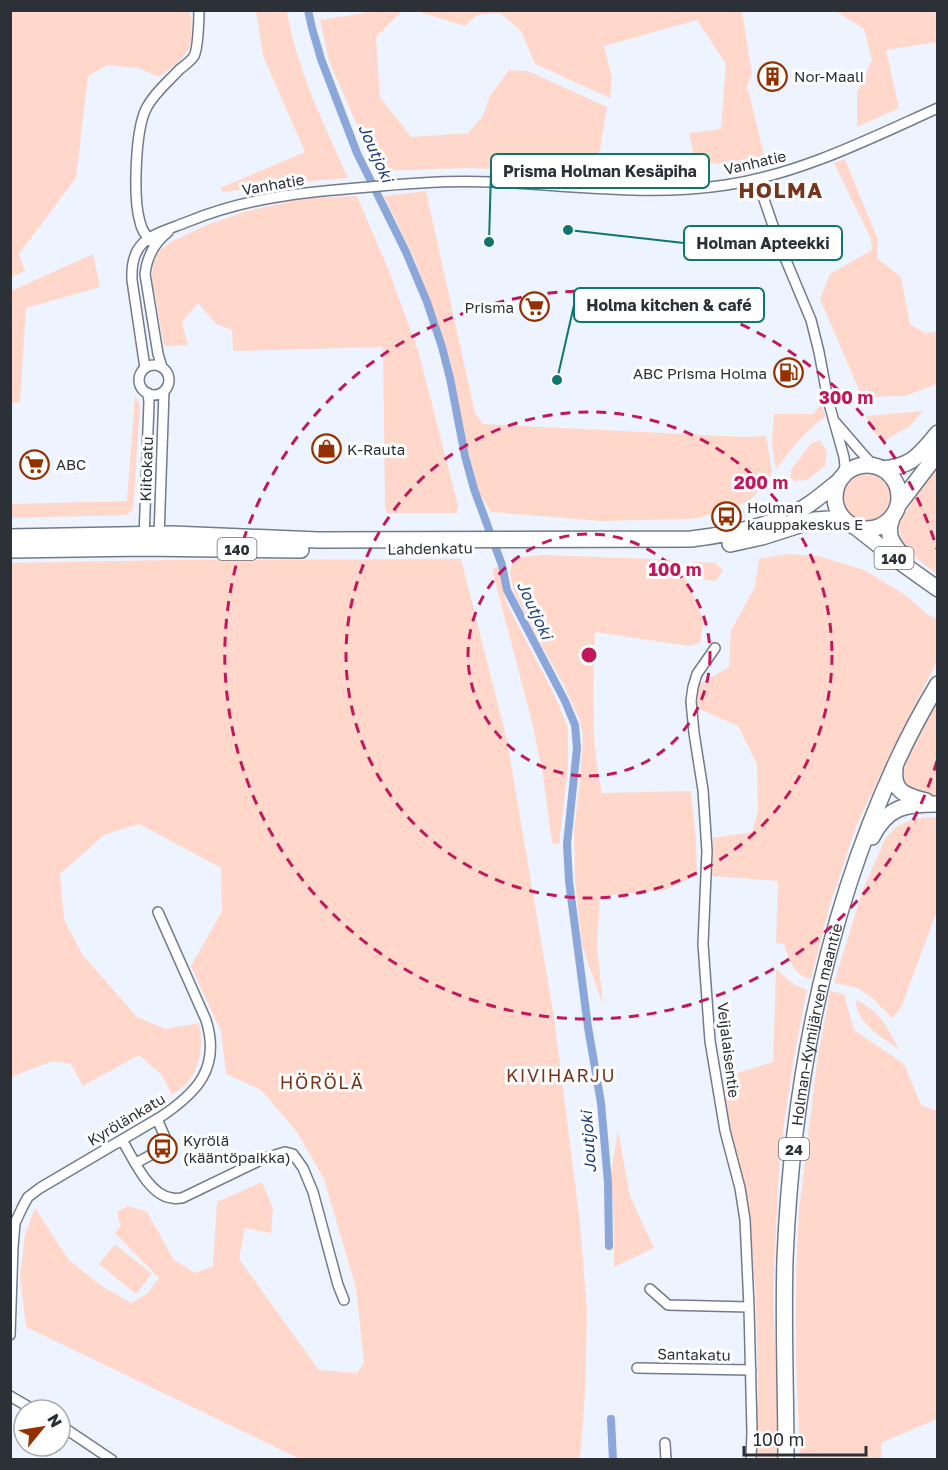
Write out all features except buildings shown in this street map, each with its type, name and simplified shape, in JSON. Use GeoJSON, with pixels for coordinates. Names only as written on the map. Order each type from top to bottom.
{"type":"FeatureCollection","features":[{"type":"Feature","properties":{"kind":"main road","name":"140"},"geometry":{"type":"LineString","coordinates":[[841,479],[862,465],[896,468],[912,461],[938,433]]}},
{"type":"Feature","properties":{"kind":"main road"},"geometry":{"type":"LineString","coordinates":[[892,518],[899,504],[938,453]]}},
{"type":"Feature","properties":{"kind":"main road"},"geometry":{"type":"LineString","coordinates":[[878,467],[892,476],[896,483],[899,490],[899,504]]}},
{"type":"Feature","properties":{"kind":"main road","name":"Lahdenkatu"},"geometry":{"type":"LineString","coordinates":[[10,537],[330,550],[464,543],[691,539],[738,532],[788,516],[808,505],[841,479]]}},
{"type":"Feature","properties":{"kind":"main road"},"geometry":{"type":"LineString","coordinates":[[841,479],[835,497],[836,504],[838,511],[852,525]]}},
{"type":"Feature","properties":{"kind":"main road","name":"140"},"geometry":{"type":"LineString","coordinates":[[852,525],[864,529],[878,528],[892,518]]}},
{"type":"Feature","properties":{"kind":"main road","name":"140"},"geometry":{"type":"LineString","coordinates":[[892,518],[889,530],[892,542],[935,587]]}},
{"type":"Feature","properties":{"kind":"main road","name":"Lahdenkatu"},"geometry":{"type":"LineString","coordinates":[[510,543],[698,548],[762,537],[815,520],[829,519],[852,525]]}},
{"type":"Feature","properties":{"kind":"main road","name":"140"},"geometry":{"type":"LineString","coordinates":[[852,525],[935,587]]}},
{"type":"Feature","properties":{"kind":"main road","name":"Lahdenkatu"},"geometry":{"type":"LineString","coordinates":[[10,550],[151,541]]}},
{"type":"Feature","properties":{"kind":"main road","name":"Holman–Kymijärven maantie"},"geometry":{"type":"LineString","coordinates":[[786,1460],[784,1376],[786,1257],[789,1203],[809,1039],[823,976],[850,882],[868,830],[897,761],[938,684]]}},
{"type":"Feature","properties":{"kind":"main road"},"geometry":{"type":"LineString","coordinates":[[897,761],[894,780],[900,790],[937,804]]}},
{"type":"Feature","properties":{"kind":"main road"},"geometry":{"type":"LineString","coordinates":[[850,882],[874,832],[887,816],[900,807],[937,804]]}},
{"type":"Feature","properties":{"kind":"main road","name":"Holman–Kymijärven maantie"},"geometry":{"type":"LineString","coordinates":[[786,1421],[790,1460]]}},
{"type":"Feature","properties":{"kind":"street"},"geometry":{"type":"LineString","coordinates":[[152,242],[142,229],[138,209],[136,168],[138,133],[145,111],[154,95],[194,56],[199,10]]}},
{"type":"Feature","properties":{"kind":"street","name":"Vanhatie"},"geometry":{"type":"LineString","coordinates":[[152,242],[177,226],[210,213],[257,200],[307,192],[452,181],[603,189],[685,190],[726,185],[794,169],[938,108]]}},
{"type":"Feature","properties":{"kind":"street"},"geometry":{"type":"LineString","coordinates":[[757,179],[780,246],[811,320],[828,400],[844,457],[845,466],[841,479]]}},
{"type":"Feature","properties":{"kind":"street"},"geometry":{"type":"LineString","coordinates":[[152,242],[145,274],[159,362],[168,375],[169,379],[164,391],[156,394],[148,393],[139,383],[140,374],[145,368],[153,365],[162,367]]}},
{"type":"Feature","properties":{"kind":"street"},"geometry":{"type":"LineString","coordinates":[[145,368],[131,270],[137,248],[152,242]]}},
{"type":"Feature","properties":{"kind":"street","name":"Kiitokatu"},"geometry":{"type":"LineString","coordinates":[[151,541],[164,391]]}},
{"type":"Feature","properties":{"kind":"street","name":"Kiitokatu"},"geometry":{"type":"LineString","coordinates":[[148,393],[151,541]]}},
{"type":"Feature","properties":{"kind":"street"},"geometry":{"type":"LineString","coordinates":[[834,420],[861,452],[878,467]]}},
{"type":"Feature","properties":{"kind":"street","name":"Veijalaisentie"},"geometry":{"type":"LineString","coordinates":[[715,648],[697,674],[691,701],[703,790],[707,851],[703,944],[711,1050],[725,1131],[742,1199],[747,1259],[751,1460]]}},
{"type":"Feature","properties":{"kind":"street","name":"Kyrölänkatu"},"geometry":{"type":"LineString","coordinates":[[10,1335],[15,1223],[28,1197],[176,1107],[188,1097],[203,1076],[210,1058],[210,1034],[206,1020],[158,912]]}},
{"type":"Feature","properties":{"kind":"street"},"geometry":{"type":"LineString","coordinates":[[136,1163],[162,1149],[165,1137],[157,1119]]}},
{"type":"Feature","properties":{"kind":"street"},"geometry":{"type":"LineString","coordinates":[[122,1140],[148,1184],[170,1198],[182,1198],[265,1158],[285,1152],[293,1154],[303,1168],[313,1192],[344,1300]]}},
{"type":"Feature","properties":{"kind":"street"},"geometry":{"type":"LineString","coordinates":[[650,1288],[668,1305],[749,1307]]}},
{"type":"Feature","properties":{"kind":"street","name":"Santakatu"},"geometry":{"type":"LineString","coordinates":[[637,1368],[751,1370]]}},
{"type":"Feature","properties":{"kind":"street"},"geometry":{"type":"LineString","coordinates":[[72,1433],[112,1460]]}},
{"type":"Feature","properties":{"kind":"street"},"geometry":{"type":"LineString","coordinates":[[665,1443],[666,1460]]}},
{"type":"Feature","properties":{"kind":"shaded area"},"geometry":{"type":"Polygon","coordinates":[[[10,11],[190,11],[192,31],[190,46],[185,54],[158,77],[139,68],[107,65],[88,76],[76,178],[19,254],[25,271],[11,277],[10,11]]]}},
{"type":"Feature","properties":{"kind":"shaded area"},"geometry":{"type":"Polygon","coordinates":[[[256,11],[287,11],[304,76],[348,178],[223,192],[220,188],[305,152],[263,56],[256,11]]]}},
{"type":"Feature","properties":{"kind":"shaded area"},"geometry":{"type":"Polygon","coordinates":[[[366,11],[402,11],[376,37],[380,97],[411,137],[468,133],[482,117],[490,96],[509,70],[528,71],[607,107],[600,150],[584,173],[469,168],[377,171],[329,61],[320,20],[366,11]]]}},
{"type":"Feature","properties":{"kind":"shaded area"},"geometry":{"type":"Polygon","coordinates":[[[416,11],[742,11],[752,74],[747,85],[766,163],[729,171],[723,164],[695,161],[689,133],[721,129],[726,64],[697,20],[604,46],[612,78],[610,98],[535,64],[521,31],[500,13],[477,15],[465,26],[416,11]]]}},
{"type":"Feature","properties":{"kind":"shaded area"},"geometry":{"type":"Polygon","coordinates":[[[835,11],[937,11],[937,42],[886,50],[899,108],[857,127],[857,92],[872,60],[864,29],[835,11]]]}},
{"type":"Feature","properties":{"kind":"shaded area"},"geometry":{"type":"Polygon","coordinates":[[[845,159],[878,240],[877,258],[901,277],[910,324],[925,333],[937,332],[937,384],[905,396],[862,397],[820,299],[830,274],[872,250],[871,239],[834,163],[845,159]]]}},
{"type":"Feature","properties":{"kind":"shaded area"},"geometry":{"type":"Polygon","coordinates":[[[426,191],[475,413],[483,424],[744,437],[766,436],[772,471],[768,482],[750,500],[722,512],[692,519],[601,521],[491,512],[477,489],[452,367],[438,323],[414,258],[384,196],[426,191]]]}},
{"type":"Feature","properties":{"kind":"shaded area"},"geometry":{"type":"Polygon","coordinates":[[[357,196],[389,271],[418,350],[458,505],[457,513],[387,513],[385,508],[383,347],[233,351],[232,330],[216,324],[198,303],[182,322],[188,345],[164,346],[152,279],[153,264],[159,251],[172,241],[207,225],[247,211],[307,198],[357,196]]]}},
{"type":"Feature","properties":{"kind":"shaded area"},"geometry":{"type":"Polygon","coordinates":[[[93,254],[100,287],[26,308],[20,402],[11,403],[11,291],[93,254]]]}},
{"type":"Feature","properties":{"kind":"shaded area"},"geometry":{"type":"Polygon","coordinates":[[[135,395],[140,405],[133,510],[127,515],[11,518],[11,504],[127,501],[135,395]]]}},
{"type":"Feature","properties":{"kind":"shaded area"},"geometry":{"type":"Polygon","coordinates":[[[822,403],[825,417],[805,434],[776,469],[772,444],[774,414],[813,414],[822,403]]]}},
{"type":"Feature","properties":{"kind":"shaded area"},"geometry":{"type":"Polygon","coordinates":[[[923,411],[910,426],[883,441],[871,429],[866,416],[923,411]]]}},
{"type":"Feature","properties":{"kind":"shaded area"},"geometry":{"type":"Polygon","coordinates":[[[820,440],[827,452],[825,466],[807,480],[794,481],[790,477],[791,470],[811,443],[820,440]]]}},
{"type":"Feature","properties":{"kind":"shaded area"},"geometry":{"type":"Polygon","coordinates":[[[937,466],[937,574],[917,559],[901,540],[899,523],[937,466]]]}},
{"type":"Feature","properties":{"kind":"shaded area"},"geometry":{"type":"Polygon","coordinates":[[[863,473],[873,473],[883,477],[890,484],[894,499],[890,514],[883,521],[873,525],[863,525],[853,521],[846,514],[842,504],[842,494],[846,484],[853,477],[863,473]]]}},
{"type":"Feature","properties":{"kind":"shaded area"},"geometry":{"type":"Polygon","coordinates":[[[786,554],[818,556],[864,570],[904,594],[928,615],[937,619],[937,661],[857,824],[829,908],[811,979],[796,971],[784,944],[776,943],[778,881],[712,876],[713,838],[752,832],[758,811],[757,764],[738,726],[697,708],[698,685],[729,667],[731,630],[755,587],[759,559],[786,554]]]}},
{"type":"Feature","properties":{"kind":"shaded area"},"geometry":{"type":"Polygon","coordinates":[[[544,555],[678,560],[704,621],[700,643],[689,646],[595,632],[594,733],[602,793],[691,791],[697,875],[665,890],[600,896],[597,945],[603,1005],[582,946],[575,881],[574,830],[583,736],[579,718],[562,682],[514,592],[510,574],[513,558],[544,555]]]}},
{"type":"Feature","properties":{"kind":"shaded area"},"geometry":{"type":"Polygon","coordinates":[[[461,559],[507,740],[554,1017],[580,1223],[587,1311],[585,1394],[580,1459],[300,1459],[26,1327],[20,1276],[25,1235],[35,1208],[69,1260],[100,1285],[131,1303],[147,1294],[159,1278],[115,1233],[120,1226],[117,1212],[128,1206],[147,1212],[174,1260],[195,1273],[213,1266],[217,1202],[262,1182],[273,1209],[271,1233],[245,1228],[239,1259],[319,1370],[357,1373],[364,1363],[356,1288],[324,1179],[297,1132],[261,1090],[226,1074],[221,1032],[191,966],[222,911],[221,868],[139,824],[104,835],[60,874],[64,919],[82,954],[137,1017],[166,1029],[199,1023],[200,1054],[196,1069],[187,1083],[172,1095],[162,1075],[139,1055],[83,1086],[71,1064],[53,1061],[13,1076],[11,1080],[11,563],[461,559]]]}},
{"type":"Feature","properties":{"kind":"shaded area"},"geometry":{"type":"Polygon","coordinates":[[[693,562],[715,563],[723,570],[716,581],[704,579],[698,577],[689,568],[693,562]]]}},
{"type":"Feature","properties":{"kind":"shaded area"},"geometry":{"type":"Polygon","coordinates":[[[498,566],[506,602],[554,694],[568,727],[568,768],[559,844],[552,843],[543,776],[532,722],[492,570],[498,566]]]}},
{"type":"Feature","properties":{"kind":"shaded area"},"geometry":{"type":"Polygon","coordinates":[[[937,701],[937,797],[913,792],[902,786],[902,769],[937,701]]]}},
{"type":"Feature","properties":{"kind":"shaded area"},"geometry":{"type":"Polygon","coordinates":[[[937,818],[937,911],[901,1008],[892,1018],[871,997],[858,988],[834,983],[862,892],[885,839],[896,827],[913,819],[937,818]]]}},
{"type":"Feature","properties":{"kind":"shaded area"},"geometry":{"type":"Polygon","coordinates":[[[776,969],[795,985],[807,990],[780,1151],[773,1290],[779,1459],[756,1459],[758,1393],[756,1300],[749,1205],[729,1129],[721,1078],[773,1062],[776,969]]]}},
{"type":"Feature","properties":{"kind":"shaded area"},"geometry":{"type":"Polygon","coordinates":[[[830,991],[844,994],[854,1030],[904,1064],[921,1105],[937,1111],[937,1417],[935,1420],[881,1443],[882,1459],[800,1459],[796,1360],[799,1210],[817,1062],[830,991]]]}},
{"type":"Feature","properties":{"kind":"shaded area"},"geometry":{"type":"Polygon","coordinates":[[[856,1000],[872,1010],[882,1020],[899,1050],[865,1023],[857,1009],[856,1000]]]}},
{"type":"Feature","properties":{"kind":"shaded area"},"geometry":{"type":"Polygon","coordinates":[[[618,1130],[630,1196],[654,1248],[614,1267],[611,1174],[618,1130]]]}},
{"type":"Feature","properties":{"kind":"shaded area"},"geometry":{"type":"Polygon","coordinates":[[[115,1244],[152,1274],[136,1294],[99,1264],[115,1244]]]}},
{"type":"Feature","properties":{"kind":"waterway","name":"Joutjoki"},"geometry":{"type":"LineString","coordinates":[[308,10],[321,59],[357,153],[406,252],[427,302],[450,378],[465,456],[474,489],[502,565],[507,590],[565,701],[575,725],[577,748],[567,844],[569,881],[588,1027],[601,1103],[608,1183],[609,1246]]}},
{"type":"Feature","properties":{"kind":"waterway","name":"Joutjoki"},"geometry":{"type":"LineString","coordinates":[[611,1419],[613,1460]]}},
{"type":"Feature","properties":{"kind":"place","name":"Nor-Maali"},"geometry":{"type":"Point","coordinates":[773,76]}},
{"type":"Feature","properties":{"kind":"place","name":"Holman Apteekki"},"geometry":{"type":"Point","coordinates":[568,230]}},
{"type":"Feature","properties":{"kind":"place","name":"Prisma Holman Kesäpiha"},"geometry":{"type":"Point","coordinates":[489,242]}},
{"type":"Feature","properties":{"kind":"place","name":"Prisma"},"geometry":{"type":"Point","coordinates":[535,307]}},
{"type":"Feature","properties":{"kind":"place","name":"ABC Prisma Holma"},"geometry":{"type":"Point","coordinates":[788,373]}},
{"type":"Feature","properties":{"kind":"place","name":"Holma kitchen & café"},"geometry":{"type":"Point","coordinates":[557,380]}},
{"type":"Feature","properties":{"kind":"place","name":"K-Rauta"},"geometry":{"type":"Point","coordinates":[326,449]}},
{"type":"Feature","properties":{"kind":"place","name":"ABC"},"geometry":{"type":"Point","coordinates":[35,464]}},
{"type":"Feature","properties":{"kind":"place","name":"Holman kauppakeskus E"},"geometry":{"type":"Point","coordinates":[726,516]}},
{"type":"Feature","properties":{"kind":"place","name":"Kyrölä (kääntöpaikka)"},"geometry":{"type":"Point","coordinates":[162,1149]}},
{"type":"Feature","properties":{"kind":"district","name":"HOLMA"},"geometry":{"type":"Point","coordinates":[781,190]}},
{"type":"Feature","properties":{"kind":"district","name":"KIVIHARJU"},"geometry":{"type":"Point","coordinates":[561,1075]}},
{"type":"Feature","properties":{"kind":"district","name":"HÖRÖLÄ"},"geometry":{"type":"Point","coordinates":[322,1082]}}]}
